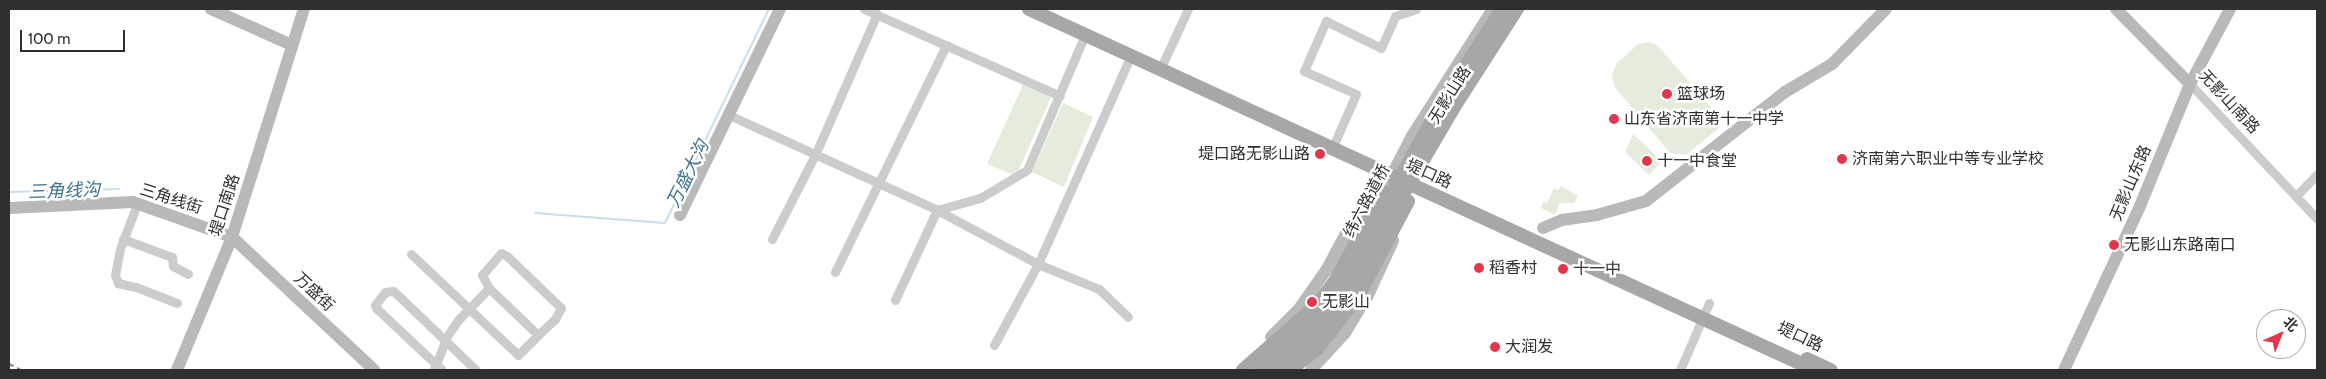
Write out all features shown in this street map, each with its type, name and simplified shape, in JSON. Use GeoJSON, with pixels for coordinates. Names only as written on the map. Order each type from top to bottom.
{"type":"FeatureCollection","features":[{"type":"Feature","properties":{"kind":"main road","name":"堤口路"},"geometry":{"type":"LineString","coordinates":[[1029,9],[1085,35],[1129,60],[1417,183],[1704,315],[1831,370]]}},
{"type":"Feature","properties":{"kind":"main road","name":"堤口路"},"geometry":{"type":"LineString","coordinates":[[1046,9],[1335,142],[1394,174]]}},
{"type":"Feature","properties":{"kind":"main road","name":"纬六路道桥"},"geometry":{"type":"LineString","coordinates":[[1262,370],[1302,335],[1335,295],[1442,103],[1502,9]]}},
{"type":"Feature","properties":{"kind":"main road","name":"纬六路道桥"},"geometry":{"type":"LineString","coordinates":[[1279,370],[1315,336],[1351,290],[1386,223],[1454,107],[1517,9]]}},
{"type":"Feature","properties":{"kind":"main road"},"geometry":{"type":"LineString","coordinates":[[1243,370],[1316,306],[1334,283],[1383,192]]}},
{"type":"Feature","properties":{"kind":"main road"},"geometry":{"type":"LineString","coordinates":[[1290,370],[1317,348],[1359,294],[1408,201]]}},
{"type":"Feature","properties":{"kind":"main road","name":"堤口路"},"geometry":{"type":"LineString","coordinates":[[1704,315],[1815,370]]}},
{"type":"Feature","properties":{"kind":"street"},"geometry":{"type":"LineString","coordinates":[[211,9],[292,45]]}},
{"type":"Feature","properties":{"kind":"street","name":"堤口南路"},"geometry":{"type":"LineString","coordinates":[[178,370],[232,237],[304,9]]}},
{"type":"Feature","properties":{"kind":"street"},"geometry":{"type":"LineString","coordinates":[[680,215],[780,9]]}},
{"type":"Feature","properties":{"kind":"street"},"geometry":{"type":"LineString","coordinates":[[864,9],[1060,96]]}},
{"type":"Feature","properties":{"kind":"street"},"geometry":{"type":"LineString","coordinates":[[1162,63],[1188,9]]}},
{"type":"Feature","properties":{"kind":"street"},"geometry":{"type":"LineString","coordinates":[[1335,142],[1356,94],[1304,71],[1326,21],[1381,48],[1395,16],[1416,9]]}},
{"type":"Feature","properties":{"kind":"street","name":"无影山路"},"geometry":{"type":"LineString","coordinates":[[1234,370],[1300,309],[1327,270],[1350,226],[1383,192],[1412,136],[1493,9]]}},
{"type":"Feature","properties":{"kind":"street","name":"无影山路"},"geometry":{"type":"LineString","coordinates":[[1311,370],[1346,333],[1389,252],[1408,201],[1417,183],[1457,112],[1524,9]]}},
{"type":"Feature","properties":{"kind":"street"},"geometry":{"type":"LineString","coordinates":[[1543,228],[1562,220],[1597,215],[1646,201],[1784,92],[1832,64],[1886,9]]}},
{"type":"Feature","properties":{"kind":"street","name":"无影山南路"},"geometry":{"type":"LineString","coordinates":[[2116,9],[2190,84],[2317,219]]}},
{"type":"Feature","properties":{"kind":"street","name":"无影山东路"},"geometry":{"type":"LineString","coordinates":[[2064,370],[2140,206],[2190,84],[2230,9]]}},
{"type":"Feature","properties":{"kind":"street"},"geometry":{"type":"LineString","coordinates":[[772,239],[815,154],[877,14]]}},
{"type":"Feature","properties":{"kind":"street"},"geometry":{"type":"LineString","coordinates":[[895,300],[937,210],[980,198],[1027,170],[1085,35]]}},
{"type":"Feature","properties":{"kind":"street"},"geometry":{"type":"LineString","coordinates":[[835,272],[880,184],[946,45]]}},
{"type":"Feature","properties":{"kind":"street"},"geometry":{"type":"LineString","coordinates":[[994,345],[1038,264],[1129,60]]}},
{"type":"Feature","properties":{"kind":"street"},"geometry":{"type":"LineString","coordinates":[[729,115],[937,210],[1038,264],[1099,289],[1128,317]]}},
{"type":"Feature","properties":{"kind":"street"},"geometry":{"type":"LineString","coordinates":[[2296,196],[2317,174]]}},
{"type":"Feature","properties":{"kind":"street","name":"三角线街"},"geometry":{"type":"LineString","coordinates":[[9,208],[133,202],[232,237]]}},
{"type":"Feature","properties":{"kind":"street"},"geometry":{"type":"LineString","coordinates":[[138,204],[123,239],[115,275],[118,283],[136,287],[177,303]]}},
{"type":"Feature","properties":{"kind":"street","name":"万盛街"},"geometry":{"type":"LineString","coordinates":[[232,237],[374,370]]}},
{"type":"Feature","properties":{"kind":"street"},"geometry":{"type":"LineString","coordinates":[[123,239],[172,257],[173,266],[188,274]]}},
{"type":"Feature","properties":{"kind":"street"},"geometry":{"type":"LineString","coordinates":[[412,254],[518,355],[555,319],[561,308],[508,256],[501,253],[482,275],[489,288],[538,335]]}},
{"type":"Feature","properties":{"kind":"street"},"geometry":{"type":"LineString","coordinates":[[476,370],[445,341],[393,291],[386,292],[375,305],[437,368],[445,341],[459,318],[489,288]]}},
{"type":"Feature","properties":{"kind":"street"},"geometry":{"type":"LineString","coordinates":[[1680,370],[1704,315]]}},
{"type":"Feature","properties":{"kind":"green space"},"geometry":{"type":"Polygon","coordinates":[[[1648,42],[1657,45],[1718,115],[1721,122],[1718,129],[1686,155],[1670,153],[1614,86],[1612,74],[1617,63],[1637,45],[1648,42]]]}},
{"type":"Feature","properties":{"kind":"green space"},"geometry":{"type":"Polygon","coordinates":[[[1025,80],[1053,93],[1016,176],[987,164],[1025,80]]]}},
{"type":"Feature","properties":{"kind":"green space"},"geometry":{"type":"Polygon","coordinates":[[[1063,103],[1093,117],[1064,187],[1032,172],[1063,103]]]}},
{"type":"Feature","properties":{"kind":"green space"},"geometry":{"type":"Polygon","coordinates":[[[1633,134],[1662,161],[1649,175],[1625,152],[1633,134]]]}},
{"type":"Feature","properties":{"kind":"green space"},"geometry":{"type":"Polygon","coordinates":[[[1561,186],[1578,196],[1574,203],[1560,203],[1555,215],[1541,208],[1543,201],[1547,203],[1554,188],[1558,190],[1561,186]]]}},
{"type":"Feature","properties":{"kind":"waterway","name":"万盛大沟"},"geometry":{"type":"LineString","coordinates":[[535,213],[665,223],[769,9]]}},
{"type":"Feature","properties":{"kind":"waterway","name":"三角线沟"},"geometry":{"type":"LineString","coordinates":[[9,192],[119,189]]}},
{"type":"Feature","properties":{"kind":"railway"},"geometry":{"type":"LineString","coordinates":[[9,364],[21,370]]}},
{"type":"Feature","properties":{"kind":"place","name":"篮球场"},"geometry":{"type":"Point","coordinates":[1667,94]}},
{"type":"Feature","properties":{"kind":"place","name":"山东省济南第十一中学"},"geometry":{"type":"Point","coordinates":[1614,119]}},
{"type":"Feature","properties":{"kind":"place","name":"堤口路无影山路"},"geometry":{"type":"Point","coordinates":[1320,154]}},
{"type":"Feature","properties":{"kind":"place","name":"济南第六职业中等专业学校"},"geometry":{"type":"Point","coordinates":[1842,159]}},
{"type":"Feature","properties":{"kind":"place","name":"十一中食堂"},"geometry":{"type":"Point","coordinates":[1647,161]}},
{"type":"Feature","properties":{"kind":"place","name":"无影山东路南口"},"geometry":{"type":"Point","coordinates":[2114,245]}},
{"type":"Feature","properties":{"kind":"place","name":"稻香村"},"geometry":{"type":"Point","coordinates":[1479,268]}},
{"type":"Feature","properties":{"kind":"place","name":"十一中"},"geometry":{"type":"Point","coordinates":[1563,269]}},
{"type":"Feature","properties":{"kind":"place","name":"无影山"},"geometry":{"type":"Point","coordinates":[1312,302]}},
{"type":"Feature","properties":{"kind":"place","name":"大润发"},"geometry":{"type":"Point","coordinates":[1495,347]}}]}
